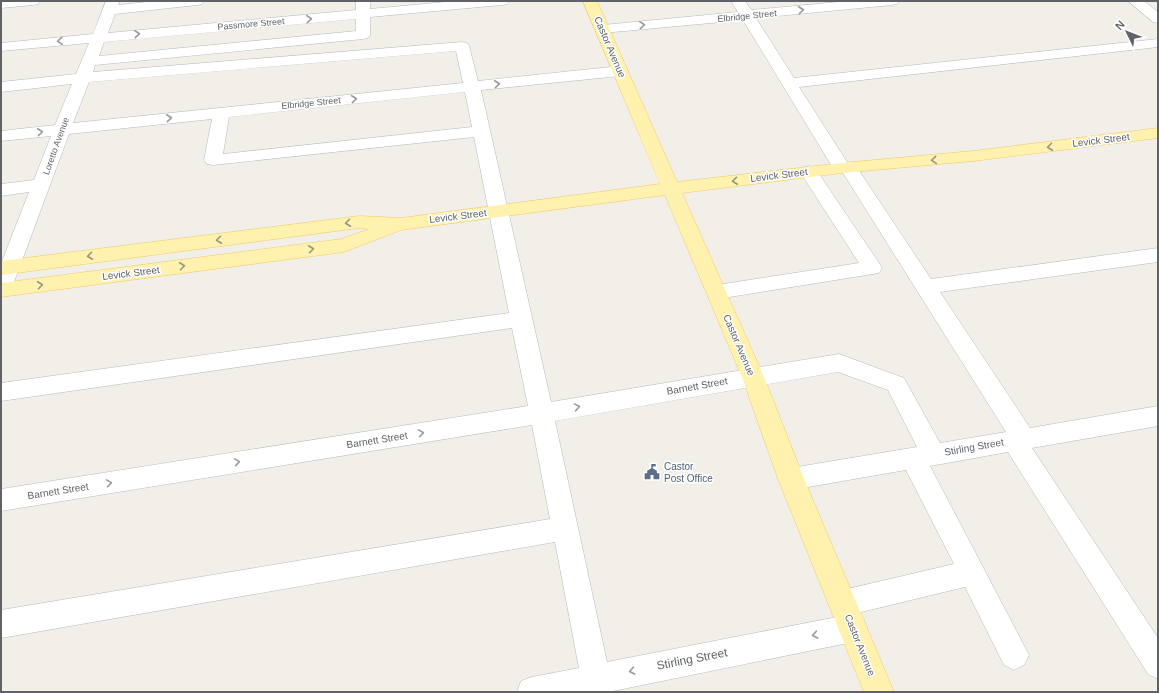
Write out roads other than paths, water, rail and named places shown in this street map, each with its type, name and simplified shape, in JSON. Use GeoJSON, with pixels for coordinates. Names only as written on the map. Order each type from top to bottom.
{"type":"FeatureCollection","features":[{"type":"Feature","properties":{"kind":"main road","name":"Castor Avenue"},"geometry":{"type":"LineString","coordinates":[[590,1],[753,377],[791,479],[879,692]]}},
{"type":"Feature","properties":{"kind":"main road","name":"Levick Street"},"geometry":{"type":"LineString","coordinates":[[5,267],[359,222],[401,224],[672,188],[845,168],[973,156],[1158,133]]}},
{"type":"Feature","properties":{"kind":"main road","name":"Levick Street"},"geometry":{"type":"LineString","coordinates":[[1,290],[344,245],[401,224]]}},
{"type":"Feature","properties":{"kind":"street"},"geometry":{"type":"LineString","coordinates":[[1,4],[33,1]]}},
{"type":"Feature","properties":{"kind":"street"},"geometry":{"type":"LineString","coordinates":[[111,5],[197,1]]}},
{"type":"Feature","properties":{"kind":"street","name":"Passmore Street"},"geometry":{"type":"LineString","coordinates":[[1,47],[99,38],[363,7],[502,1]]}},
{"type":"Feature","properties":{"kind":"street"},"geometry":{"type":"LineString","coordinates":[[738,1],[789,83],[926,287],[1156,658]]}},
{"type":"Feature","properties":{"kind":"street","name":"Elbridge Street"},"geometry":{"type":"LineString","coordinates":[[603,29],[892,1]]}},
{"type":"Feature","properties":{"kind":"street"},"geometry":{"type":"LineString","coordinates":[[1135,1],[1158,19]]}},
{"type":"Feature","properties":{"kind":"street","name":"Loretto Avenue"},"geometry":{"type":"LineString","coordinates":[[1,290],[5,267],[42,185],[111,5]]}},
{"type":"Feature","properties":{"kind":"street"},"geometry":{"type":"LineString","coordinates":[[90,61],[363,35],[363,7]]}},
{"type":"Feature","properties":{"kind":"street"},"geometry":{"type":"LineString","coordinates":[[789,83],[1158,43]]}},
{"type":"Feature","properties":{"kind":"street"},"geometry":{"type":"LineString","coordinates":[[1,87],[82,78],[462,46],[473,87],[497,211],[542,413],[597,685]]}},
{"type":"Feature","properties":{"kind":"street","name":"Elbridge Street"},"geometry":{"type":"LineString","coordinates":[[1,136],[620,71]]}},
{"type":"Feature","properties":{"kind":"street"},"geometry":{"type":"LineString","coordinates":[[222,112],[213,160],[481,131]]}},
{"type":"Feature","properties":{"kind":"street"},"geometry":{"type":"LineString","coordinates":[[717,292],[872,268],[809,172]]}},
{"type":"Feature","properties":{"kind":"street"},"geometry":{"type":"LineString","coordinates":[[1,190],[42,185]]}},
{"type":"Feature","properties":{"kind":"street"},"geometry":{"type":"LineString","coordinates":[[926,287],[1158,255]]}},
{"type":"Feature","properties":{"kind":"street"},"geometry":{"type":"LineString","coordinates":[[1,392],[521,319]]}},
{"type":"Feature","properties":{"kind":"street","name":"Barnett Street"},"geometry":{"type":"LineString","coordinates":[[1,500],[542,413],[839,363],[896,384],[923,456],[972,573],[1014,655]]}},
{"type":"Feature","properties":{"kind":"street","name":"Stirling Street"},"geometry":{"type":"LineString","coordinates":[[791,479],[1158,416]]}},
{"type":"Feature","properties":{"kind":"street"},"geometry":{"type":"LineString","coordinates":[[1,624],[565,528]]}},
{"type":"Feature","properties":{"kind":"street","name":"Stirling Street"},"geometry":{"type":"LineString","coordinates":[[532,692],[597,685],[848,615],[972,573]]}},
{"type":"Feature","properties":{"kind":"place","name":"Castor Post Office"},"geometry":{"type":"Point","coordinates":[652,472]}}]}
